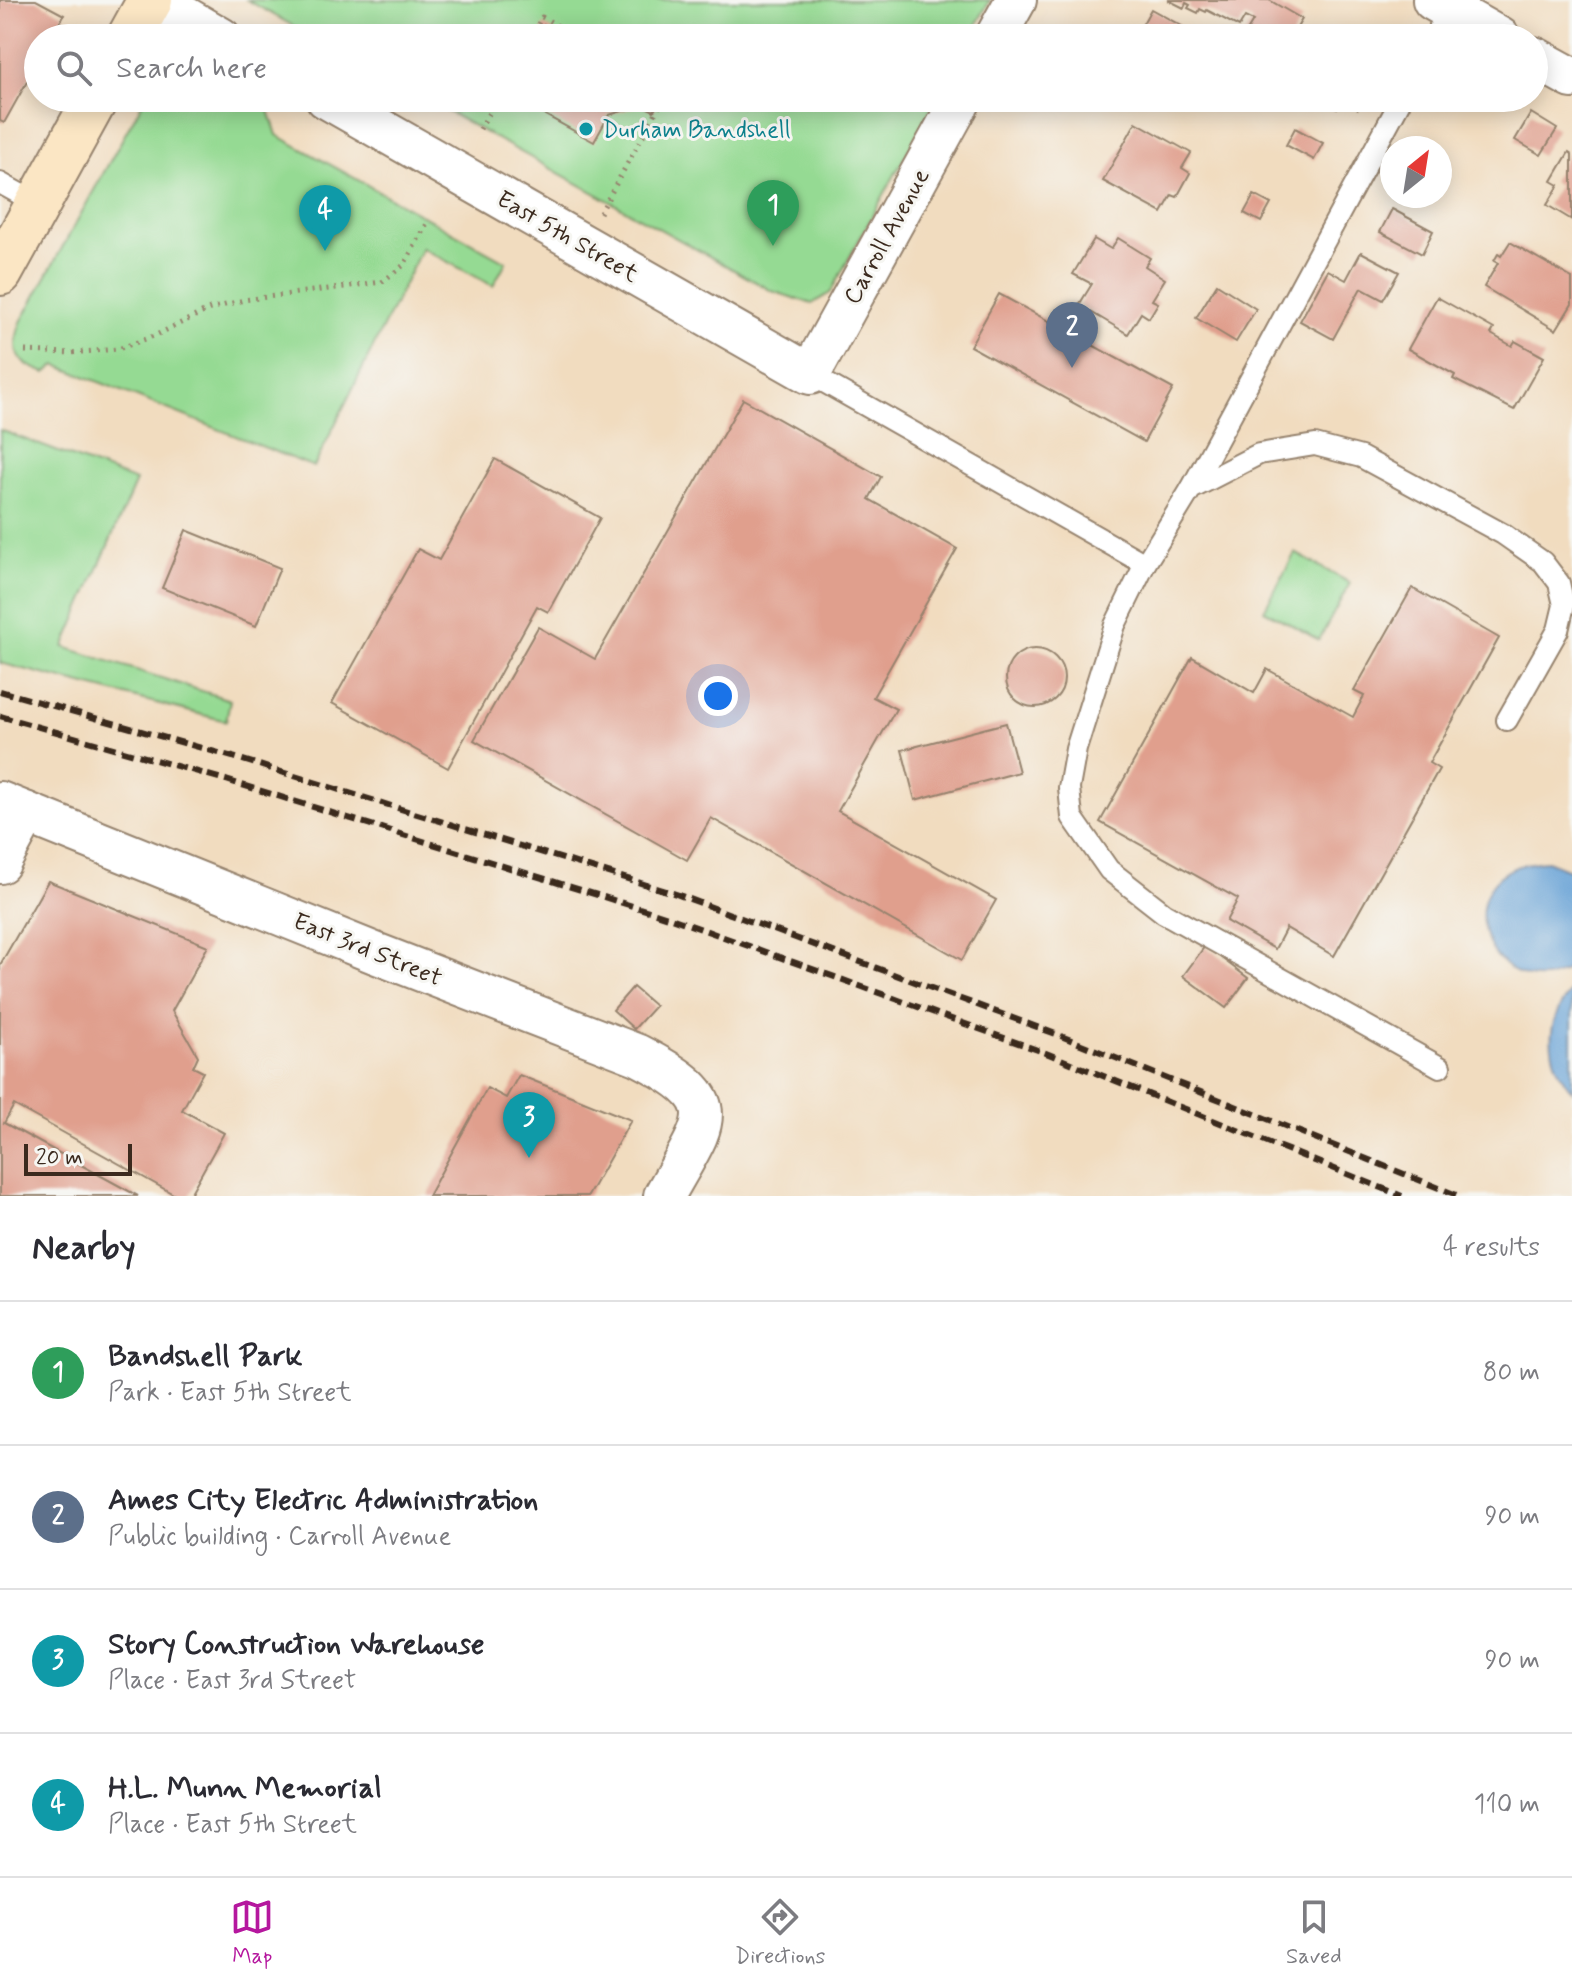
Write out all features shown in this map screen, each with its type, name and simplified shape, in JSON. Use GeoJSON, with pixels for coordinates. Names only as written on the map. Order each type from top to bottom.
{"type":"FeatureCollection","features":[{"type":"Feature","properties":{"kind":"main road"},"geometry":{"type":"LineString","coordinates":[[138,24],[153,0]]}},
{"type":"Feature","properties":{"kind":"main road"},"geometry":{"type":"LineString","coordinates":[[0,273],[88,112]]}},
{"type":"Feature","properties":{"kind":"street"},"geometry":{"type":"LineString","coordinates":[[153,0],[196,24]]}},
{"type":"Feature","properties":{"kind":"street"},"geometry":{"type":"LineString","coordinates":[[1003,24],[1016,0]]}},
{"type":"Feature","properties":{"kind":"street"},"geometry":{"type":"LineString","coordinates":[[1443,12],[1469,24]]}},
{"type":"Feature","properties":{"kind":"street"},"geometry":{"type":"LineString","coordinates":[[1548,65],[1572,78]]}},
{"type":"Feature","properties":{"kind":"street","name":"East 5th Street"},"geometry":{"type":"LineString","coordinates":[[351,112],[810,374]]}},
{"type":"Feature","properties":{"kind":"street","name":"Carroll Avenue"},"geometry":{"type":"LineString","coordinates":[[810,374],[954,112]]}},
{"type":"Feature","properties":{"kind":"street"},"geometry":{"type":"LineString","coordinates":[[0,863],[14,807]]}},
{"type":"Feature","properties":{"kind":"street","name":"East 3rd Street"},"geometry":{"type":"LineString","coordinates":[[14,807],[638,1055],[669,1071],[693,1089],[702,1106],[702,1128],[664,1196]]}},
{"type":"Feature","properties":{"kind":"lane"},"geometry":{"type":"LineString","coordinates":[[1394,112],[1191,489],[1145,564],[1115,625],[1076,749],[1069,788],[1072,817],[1109,870],[1164,913],[1440,1067]]}},
{"type":"Feature","properties":{"kind":"lane"},"geometry":{"type":"LineString","coordinates":[[0,183],[38,204]]}},
{"type":"Feature","properties":{"kind":"lane"},"geometry":{"type":"LineString","coordinates":[[810,374],[1145,564]]}},
{"type":"Feature","properties":{"kind":"lane"},"geometry":{"type":"LineString","coordinates":[[1191,489],[1259,454],[1315,445],[1361,457],[1531,552],[1559,583],[1564,605],[1558,630],[1507,720]]}},
{"type":"Feature","properties":{"kind":"path"},"geometry":{"type":"LineString","coordinates":[[538,24],[542,17],[555,24]]}},
{"type":"Feature","properties":{"kind":"path"},"geometry":{"type":"LineString","coordinates":[[480,129],[489,112]]}},
{"type":"Feature","properties":{"kind":"path"},"geometry":{"type":"LineString","coordinates":[[607,200],[656,112]]}},
{"type":"Feature","properties":{"kind":"path"},"geometry":{"type":"LineString","coordinates":[[25,351],[70,353],[118,349],[154,336],[210,309],[244,300],[382,282],[404,265],[429,220]]}},
{"type":"Feature","properties":{"kind":"green space"},"geometry":{"type":"Polygon","coordinates":[[[247,0],[990,0],[977,24],[290,24],[247,0]]]}},
{"type":"Feature","properties":{"kind":"green space"},"geometry":{"type":"Polygon","coordinates":[[[137,112],[270,112],[277,135],[506,262],[493,286],[422,248],[314,467],[56,365],[46,373],[36,369],[22,360],[16,349],[21,322],[137,112]]]}},
{"type":"Feature","properties":{"kind":"green space"},"geometry":{"type":"Polygon","coordinates":[[[448,112],[929,112],[830,293],[812,304],[772,291],[448,112]]]}},
{"type":"Feature","properties":{"kind":"green space"},"geometry":{"type":"Polygon","coordinates":[[[0,430],[136,481],[64,647],[230,700],[226,721],[0,663],[0,430]]]}},
{"type":"Feature","properties":{"kind":"green space"},"geometry":{"type":"Polygon","coordinates":[[[1295,553],[1350,583],[1319,640],[1264,610],[1295,553]]]}},
{"type":"Feature","properties":{"kind":"water"},"geometry":{"type":"Polygon","coordinates":[[[1547,861],[1572,871],[1572,967],[1544,978],[1519,974],[1499,958],[1486,936],[1482,911],[1490,888],[1511,869],[1547,861]]]}},
{"type":"Feature","properties":{"kind":"water"},"geometry":{"type":"Polygon","coordinates":[[[1572,989],[1572,1091],[1556,1065],[1551,1040],[1557,1014],[1572,989]]]}},
{"type":"Feature","properties":{"kind":"building"},"geometry":{"type":"Polygon","coordinates":[[[0,0],[36,0],[64,15],[59,24],[24,24],[24,87],[4,123],[0,121],[0,0]]]}},
{"type":"Feature","properties":{"kind":"building"},"geometry":{"type":"Polygon","coordinates":[[[1168,0],[1269,0],[1302,19],[1299,24],[1251,24],[1253,21],[1245,17],[1241,24],[1233,24],[1207,10],[1200,9],[1198,13],[1188,8],[1190,5],[1186,3],[1184,8],[1168,0]]]}},
{"type":"Feature","properties":{"kind":"building"},"geometry":{"type":"Polygon","coordinates":[[[1151,9],[1178,24],[1143,24],[1151,9]]]}},
{"type":"Feature","properties":{"kind":"building"},"geometry":{"type":"Polygon","coordinates":[[[540,112],[619,112],[609,115],[594,142],[540,112]]]}},
{"type":"Feature","properties":{"kind":"building"},"geometry":{"type":"Polygon","coordinates":[[[1531,113],[1557,129],[1541,155],[1515,140],[1531,113]]]}},
{"type":"Feature","properties":{"kind":"building"},"geometry":{"type":"Polygon","coordinates":[[[1136,122],[1191,153],[1182,168],[1190,173],[1177,197],[1172,195],[1162,213],[1103,181],[1136,122]]]}},
{"type":"Feature","properties":{"kind":"building"},"geometry":{"type":"Polygon","coordinates":[[[1295,128],[1323,143],[1314,160],[1286,145],[1295,128]]]}},
{"type":"Feature","properties":{"kind":"building"},"geometry":{"type":"Polygon","coordinates":[[[1569,152],[1572,154],[1572,220],[1547,205],[1559,185],[1552,181],[1569,152]]]}},
{"type":"Feature","properties":{"kind":"building"},"geometry":{"type":"Polygon","coordinates":[[[1254,195],[1271,204],[1261,222],[1244,213],[1254,195]]]}},
{"type":"Feature","properties":{"kind":"building"},"geometry":{"type":"Polygon","coordinates":[[[1392,209],[1433,231],[1422,254],[1380,232],[1392,209]]]}},
{"type":"Feature","properties":{"kind":"building"},"geometry":{"type":"Polygon","coordinates":[[[1118,238],[1150,258],[1145,266],[1165,279],[1152,300],[1158,303],[1149,318],[1141,313],[1128,334],[1079,305],[1092,284],[1073,274],[1094,239],[1111,249],[1118,238]]]}},
{"type":"Feature","properties":{"kind":"building"},"geometry":{"type":"Polygon","coordinates":[[[1510,242],[1572,278],[1572,304],[1556,330],[1484,287],[1498,263],[1494,261],[1498,254],[1501,256],[1510,242]]]}},
{"type":"Feature","properties":{"kind":"building"},"geometry":{"type":"Polygon","coordinates":[[[1361,252],[1399,272],[1383,300],[1361,288],[1333,339],[1300,321],[1328,270],[1346,280],[1361,252]]]}},
{"type":"Feature","properties":{"kind":"building"},"geometry":{"type":"Polygon","coordinates":[[[1217,284],[1256,309],[1236,342],[1196,318],[1217,284]]]}},
{"type":"Feature","properties":{"kind":"building"},"geometry":{"type":"Polygon","coordinates":[[[999,294],[1173,389],[1144,442],[970,346],[999,294]]]}},
{"type":"Feature","properties":{"kind":"building"},"geometry":{"type":"Polygon","coordinates":[[[1437,297],[1494,329],[1491,334],[1512,346],[1515,341],[1544,357],[1514,410],[1453,379],[1455,375],[1408,349],[1437,297]]]}},
{"type":"Feature","properties":{"kind":"building"},"geometry":{"type":"Polygon","coordinates":[[[743,399],[881,477],[869,499],[957,549],[873,697],[896,709],[838,811],[996,900],[962,960],[711,818],[687,860],[474,740],[538,627],[595,659],[743,399]]]}},
{"type":"Feature","properties":{"kind":"building"},"geometry":{"type":"Polygon","coordinates":[[[495,459],[600,518],[548,612],[537,606],[448,768],[332,703],[418,549],[439,560],[495,459]]]}},
{"type":"Feature","properties":{"kind":"building"},"geometry":{"type":"Polygon","coordinates":[[[186,530],[280,568],[256,626],[162,588],[186,530]]]}},
{"type":"Feature","properties":{"kind":"building"},"geometry":{"type":"Polygon","coordinates":[[[1412,588],[1499,638],[1429,763],[1439,769],[1334,956],[1286,928],[1275,949],[1226,921],[1238,899],[1100,822],[1192,657],[1254,693],[1267,669],[1353,717],[1364,696],[1354,691],[1412,588]]]}},
{"type":"Feature","properties":{"kind":"building"},"geometry":{"type":"Polygon","coordinates":[[[1035,649],[1056,657],[1064,678],[1056,699],[1035,707],[1014,699],[1006,678],[1014,657],[1035,649]]]}},
{"type":"Feature","properties":{"kind":"building"},"geometry":{"type":"Polygon","coordinates":[[[1006,723],[1019,772],[915,800],[902,750],[1006,723]]]}},
{"type":"Feature","properties":{"kind":"building"},"geometry":{"type":"Polygon","coordinates":[[[48,881],[208,946],[172,1011],[198,1056],[193,1067],[203,1072],[182,1110],[224,1133],[189,1196],[177,1196],[14,1105],[4,1123],[138,1196],[0,1196],[0,965],[48,881]]]}},
{"type":"Feature","properties":{"kind":"building"},"geometry":{"type":"Polygon","coordinates":[[[1205,946],[1248,978],[1226,1008],[1183,976],[1205,946]]]}},
{"type":"Feature","properties":{"kind":"building"},"geometry":{"type":"Polygon","coordinates":[[[633,987],[655,1006],[634,1029],[613,1010],[633,987]]]}},
{"type":"Feature","properties":{"kind":"building"},"geometry":{"type":"Polygon","coordinates":[[[519,1075],[631,1120],[588,1196],[428,1196],[487,1088],[506,1098],[519,1075]]]}},
{"type":"Feature","properties":{"kind":"railway"},"geometry":{"type":"LineString","coordinates":[[0,691],[233,757],[676,894],[1056,1034],[1459,1196]]}},
{"type":"Feature","properties":{"kind":"railway"},"geometry":{"type":"LineString","coordinates":[[0,716],[226,780],[668,917],[1046,1053],[1402,1196]]}},
{"type":"Feature","properties":{"kind":"place","name":"Durham Bandshell"},"geometry":{"type":"Point","coordinates":[586,129]}},
{"type":"Feature","properties":{"kind":"place","name":"Bandshell Park"},"geometry":{"type":"Point","coordinates":[773,246]}},
{"type":"Feature","properties":{"kind":"place","name":"H.L. Munn Memorial"},"geometry":{"type":"Point","coordinates":[325,251]}},
{"type":"Feature","properties":{"kind":"place","name":"Ames City Electric Administration"},"geometry":{"type":"Point","coordinates":[1072,368]}},
{"type":"Feature","properties":{"kind":"place","name":"Story Construction Warehouse"},"geometry":{"type":"Point","coordinates":[529,1158]}}]}
